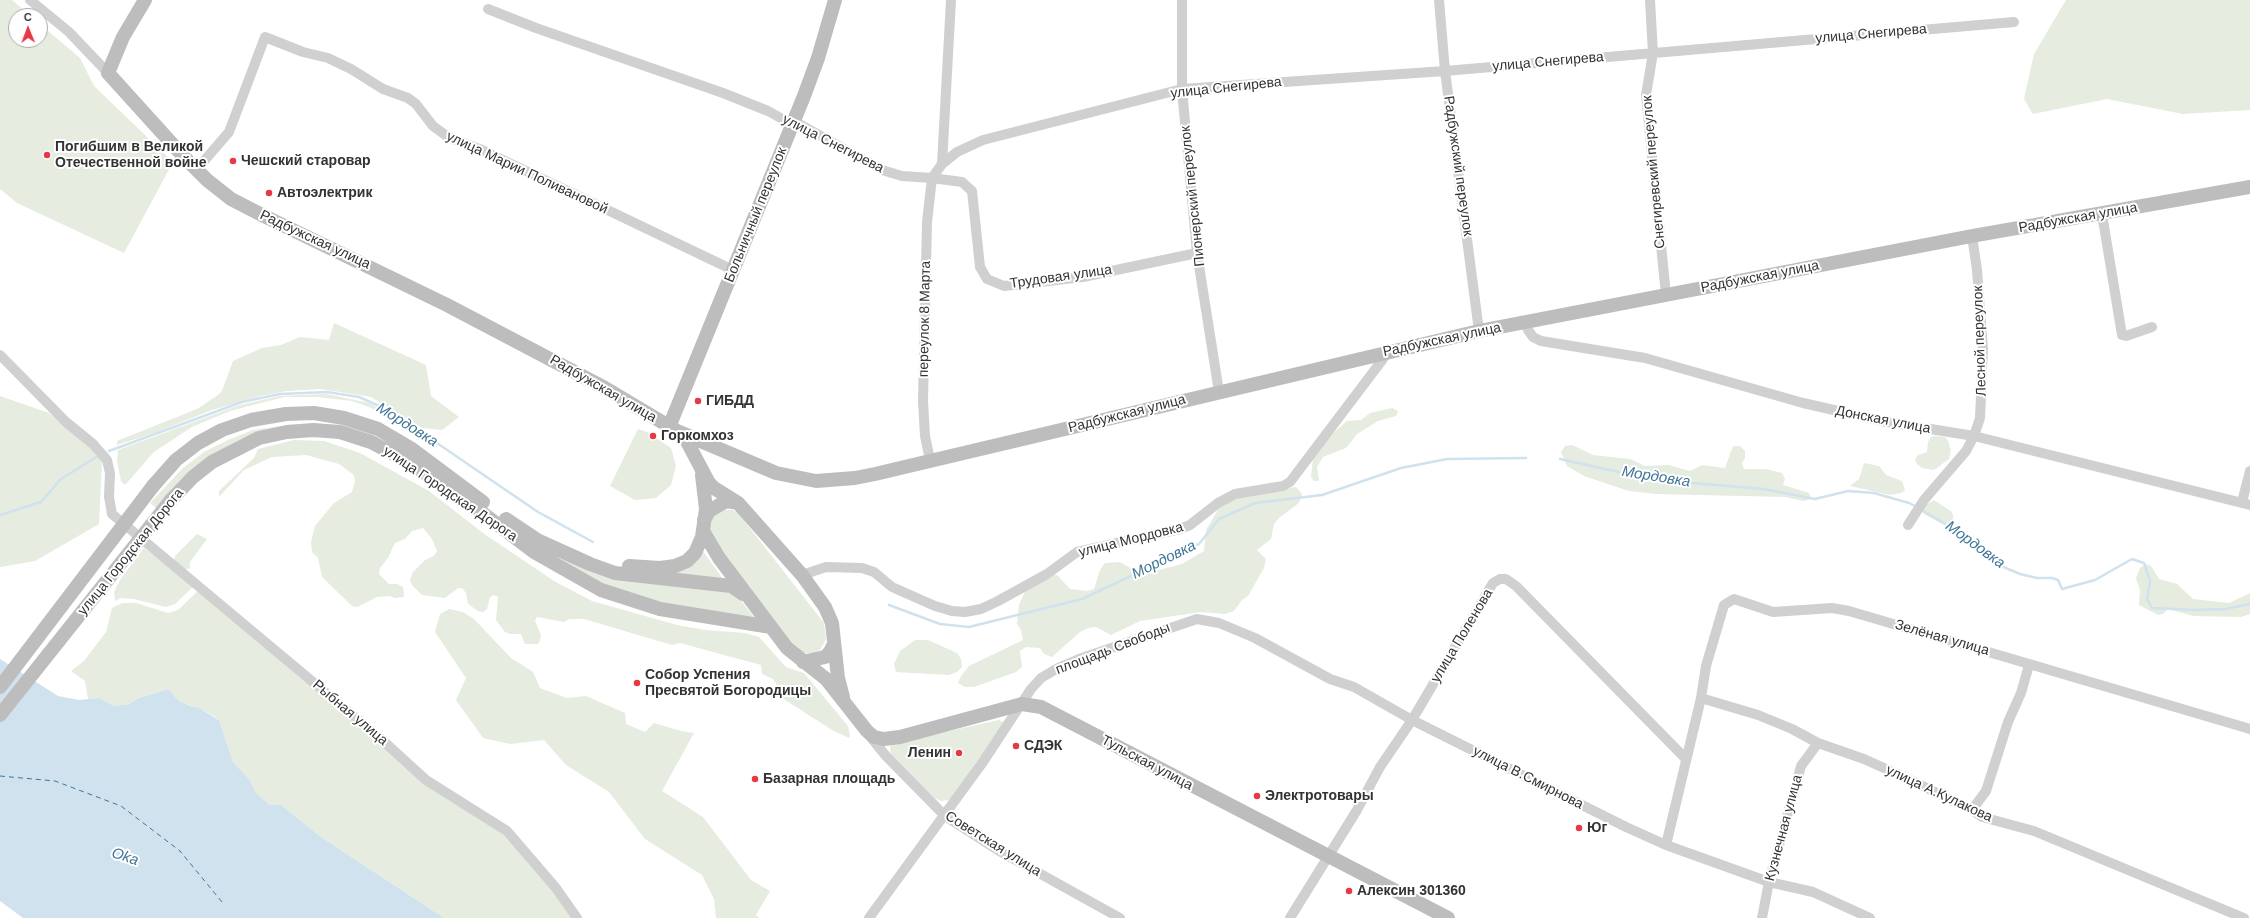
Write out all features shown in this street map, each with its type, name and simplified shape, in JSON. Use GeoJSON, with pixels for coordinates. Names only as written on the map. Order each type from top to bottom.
{"type":"FeatureCollection","features":[{"type":"Feature","properties":{"kind":"main road"},"geometry":{"type":"LineString","coordinates":[[108,73],[123,37],[145,0]]}},
{"type":"Feature","properties":{"kind":"main road","name":"Больничный переулок"},"geometry":{"type":"LineString","coordinates":[[669,427],[794,121],[818,58],[835,0]]}},
{"type":"Feature","properties":{"kind":"main road","name":"Радбужская улица"},"geometry":{"type":"LineString","coordinates":[[108,73],[196,169],[220,190],[244,206],[447,305],[605,388],[683,434],[714,445],[776,474],[816,481],[855,478],[1381,353],[1480,331],[1972,236],[2250,187]]}},
{"type":"Feature","properties":{"kind":"main road","name":"улица Городская Дорога"},"geometry":{"type":"LineString","coordinates":[[0,686],[153,486],[176,460],[198,443],[230,427],[251,420],[286,414],[314,413],[344,418],[378,429],[412,449],[512,524],[539,541],[612,565],[660,568],[675,566],[687,561],[695,553],[704,524],[706,498],[700,466]]}},
{"type":"Feature","properties":{"kind":"main road","name":"улица Городская Дорога"},"geometry":{"type":"LineString","coordinates":[[0,715],[171,500],[193,477],[212,462],[260,438],[287,432],[313,430],[340,432],[371,442],[407,461],[472,505],[534,552],[601,590],[660,609],[770,627]]}},
{"type":"Feature","properties":{"kind":"main road","name":"улица Городская Дорога"},"geometry":{"type":"LineString","coordinates":[[683,434],[714,488],[738,503],[802,575],[827,613],[832,624],[834,644]]}},
{"type":"Feature","properties":{"kind":"main road"},"geometry":{"type":"LineString","coordinates":[[704,524],[709,511],[727,502],[738,503]]}},
{"type":"Feature","properties":{"kind":"main road","name":"улица Городская Дорога"},"geometry":{"type":"LineString","coordinates":[[704,524],[719,558],[746,596],[787,648],[803,662]]}},
{"type":"Feature","properties":{"kind":"main road","name":"улица Городская Дорога"},"geometry":{"type":"LineString","coordinates":[[563,550],[590,564],[615,572],[731,586],[746,596]]}},
{"type":"Feature","properties":{"kind":"main road"},"geometry":{"type":"LineString","coordinates":[[803,662],[825,656],[830,652],[834,644]]}},
{"type":"Feature","properties":{"kind":"main road","name":"Тульская улица"},"geometry":{"type":"LineString","coordinates":[[834,644],[844,702]]}},
{"type":"Feature","properties":{"kind":"main road","name":"Тульская улица"},"geometry":{"type":"LineString","coordinates":[[803,662],[826,679],[867,731],[874,737],[884,739],[900,737],[1022,704],[1031,704],[1058,715],[1327,857],[1448,918]]}},
{"type":"Feature","properties":{"kind":"street"},"geometry":{"type":"LineString","coordinates":[[30,0],[69,32],[108,73]]}},
{"type":"Feature","properties":{"kind":"street"},"geometry":{"type":"LineString","coordinates":[[942,164],[951,0]]}},
{"type":"Feature","properties":{"kind":"street","name":"Пионерский переулок"},"geometry":{"type":"LineString","coordinates":[[1182,0],[1182,89],[1197,253],[1219,392]]}},
{"type":"Feature","properties":{"kind":"street","name":"Радбужский переулок"},"geometry":{"type":"LineString","coordinates":[[1439,0],[1445,71],[1480,331]]}},
{"type":"Feature","properties":{"kind":"street","name":"Снегиревский переулок"},"geometry":{"type":"LineString","coordinates":[[1650,0],[1653,53],[1646,95],[1666,295]]}},
{"type":"Feature","properties":{"kind":"street","name":"улица Снегирева"},"geometry":{"type":"LineString","coordinates":[[488,9],[525,24],[709,88],[768,111],[786,121],[794,121],[882,170],[902,176],[932,178],[942,164],[957,152],[983,140],[1182,89],[1445,71],[2014,22]]}},
{"type":"Feature","properties":{"kind":"street","name":"улица Марии Поливановой"},"geometry":{"type":"LineString","coordinates":[[196,169],[229,132],[265,37],[303,52],[328,58],[351,69],[383,89],[408,98],[416,104],[433,126],[448,137],[482,150],[733,270]]}},
{"type":"Feature","properties":{"kind":"street","name":"Трудовая улица"},"geometry":{"type":"LineString","coordinates":[[932,178],[962,182],[972,191],[980,267],[987,279],[1004,286],[1083,277],[1197,253]]}},
{"type":"Feature","properties":{"kind":"street","name":"переулок 8 Марта"},"geometry":{"type":"LineString","coordinates":[[930,460],[925,436],[923,401],[927,222],[932,178]]}},
{"type":"Feature","properties":{"kind":"street"},"geometry":{"type":"LineString","coordinates":[[2102,214],[2122,335],[2126,336],[2152,327]]}},
{"type":"Feature","properties":{"kind":"street","name":"Лесной переулок"},"geometry":{"type":"LineString","coordinates":[[1908,525],[1924,500],[1966,451],[1974,436],[1980,418],[1983,349],[1980,299],[1972,236]]}},
{"type":"Feature","properties":{"kind":"street","name":"Донская улица"},"geometry":{"type":"LineString","coordinates":[[1525,322],[1532,337],[1541,341],[1645,358],[1843,412],[1887,422],[1974,436],[2246,504]]}},
{"type":"Feature","properties":{"kind":"street","name":"улица Мордовка"},"geometry":{"type":"LineString","coordinates":[[802,575],[826,567],[862,568],[874,572],[892,587],[935,606],[952,611],[965,612],[981,609],[1047,574],[1077,552],[1180,529],[1190,525],[1218,503],[1235,494],[1283,486],[1290,482],[1383,359],[1381,353]]}},
{"type":"Feature","properties":{"kind":"street","name":"Рыбная улица"},"geometry":{"type":"LineString","coordinates":[[0,355],[66,422],[93,444],[106,460],[110,473],[109,497],[112,514],[380,738],[426,780],[507,831],[556,888],[577,918]]}},
{"type":"Feature","properties":{"kind":"street"},"geometry":{"type":"LineString","coordinates":[[2246,504],[2250,471]]}},
{"type":"Feature","properties":{"kind":"street","name":"улица Поленова"},"geometry":{"type":"LineString","coordinates":[[1290,918],[1357,810],[1380,767],[1412,720],[1493,583],[1500,579],[1506,579],[1516,586],[1686,759]]}},
{"type":"Feature","properties":{"kind":"street","name":"Зелёная улица"},"geometry":{"type":"LineString","coordinates":[[1666,845],[1701,698],[1706,666],[1724,605],[1734,599],[1774,612],[1832,608],[1849,611],[2250,729]]}},
{"type":"Feature","properties":{"kind":"street","name":"площадь Свободы"},"geometry":{"type":"LineString","coordinates":[[869,918],[944,816],[1022,704],[1031,688],[1041,678],[1058,668],[1184,622],[1197,619],[1219,623]]}},
{"type":"Feature","properties":{"kind":"street","name":"улица В.Смирнова"},"geometry":{"type":"LineString","coordinates":[[1219,623],[1255,638],[1330,678],[1354,687],[1412,720],[1626,827],[1666,845],[1769,882],[1813,892],[1870,918]]}},
{"type":"Feature","properties":{"kind":"street"},"geometry":{"type":"LineString","coordinates":[[1972,810],[1986,791],[2029,665]]}},
{"type":"Feature","properties":{"kind":"street","name":"улица А.Кулакова"},"geometry":{"type":"LineString","coordinates":[[1701,698],[1758,715],[1792,729],[1818,743],[1864,759],[1982,816],[2041,834],[2244,918]]}},
{"type":"Feature","properties":{"kind":"street","name":"Советская улица"},"geometry":{"type":"LineString","coordinates":[[867,731],[886,756],[944,816],[1001,852],[1120,918]]}},
{"type":"Feature","properties":{"kind":"street","name":"Кузнечная улица"},"geometry":{"type":"LineString","coordinates":[[1762,918],[1769,882],[1801,766],[1818,743]]}},
{"type":"Feature","properties":{"kind":"shaded area"},"geometry":{"type":"Polygon","coordinates":[[[0,0],[12,0],[22,8],[8,8],[8,48],[48,48],[48,31],[80,58],[94,86],[173,162],[124,253],[17,203],[0,189],[0,0]]]}},
{"type":"Feature","properties":{"kind":"shaded area"},"geometry":{"type":"Polygon","coordinates":[[[2066,0],[2250,0],[2250,110],[2183,114],[2107,99],[2033,114],[2024,99],[2034,54],[2066,0]]]}},
{"type":"Feature","properties":{"kind":"shaded area"},"geometry":{"type":"Polygon","coordinates":[[[334,323],[426,365],[431,396],[459,417],[442,430],[422,428],[371,397],[321,389],[287,391],[261,396],[212,410],[154,433],[117,445],[117,441],[197,409],[218,395],[222,391],[233,361],[262,348],[281,345],[300,337],[329,340],[334,323]]]}},
{"type":"Feature","properties":{"kind":"shaded area"},"geometry":{"type":"Polygon","coordinates":[[[327,394],[369,403],[415,430],[369,407],[352,401],[318,397],[284,397],[230,411],[192,427],[154,452],[125,485],[121,481],[117,461],[118,450],[240,405],[280,396],[327,394]]]}},
{"type":"Feature","properties":{"kind":"shaded area"},"geometry":{"type":"Polygon","coordinates":[[[0,396],[49,413],[86,442],[102,461],[99,524],[35,561],[0,567],[0,396]]]}},
{"type":"Feature","properties":{"kind":"shaded area"},"geometry":{"type":"Polygon","coordinates":[[[1392,408],[1398,411],[1396,416],[1378,421],[1357,434],[1346,448],[1323,457],[1317,467],[1319,481],[1314,481],[1311,477],[1313,458],[1329,437],[1347,421],[1361,420],[1370,413],[1392,408]]]}},
{"type":"Feature","properties":{"kind":"shaded area"},"geometry":{"type":"Polygon","coordinates":[[[316,424],[257,434],[157,509],[150,503],[183,468],[204,452],[228,440],[253,430],[288,425],[316,424]]]}},
{"type":"Feature","properties":{"kind":"shaded area"},"geometry":{"type":"Polygon","coordinates":[[[638,429],[647,432],[671,448],[676,466],[671,485],[656,498],[635,500],[610,486],[638,429]]]}},
{"type":"Feature","properties":{"kind":"shaded area"},"geometry":{"type":"Polygon","coordinates":[[[1931,437],[1945,437],[1948,441],[1951,450],[1949,459],[1934,470],[1922,468],[1917,464],[1915,459],[1918,455],[1927,452],[1928,442],[1931,437]]]}},
{"type":"Feature","properties":{"kind":"shaded area"},"geometry":{"type":"Polygon","coordinates":[[[294,440],[324,441],[360,453],[429,491],[483,533],[554,581],[592,601],[677,625],[705,630],[745,633],[759,637],[786,667],[804,673],[848,726],[850,735],[849,738],[832,730],[779,696],[778,687],[773,679],[762,674],[761,665],[680,643],[672,645],[584,619],[569,619],[564,622],[537,617],[535,621],[541,635],[540,640],[538,644],[525,644],[521,634],[510,634],[505,632],[496,620],[498,597],[494,595],[490,597],[487,609],[483,612],[478,611],[468,604],[466,593],[462,588],[458,588],[445,598],[422,595],[412,585],[410,580],[413,572],[425,560],[434,556],[437,551],[432,539],[423,528],[412,531],[405,539],[395,543],[388,558],[380,568],[379,574],[389,584],[397,584],[403,587],[404,597],[377,597],[357,607],[352,606],[322,577],[318,558],[312,552],[311,542],[315,526],[334,503],[352,492],[355,481],[354,475],[339,464],[306,455],[272,457],[244,470],[219,497],[219,491],[254,458],[258,449],[294,440]]]}},
{"type":"Feature","properties":{"kind":"shaded area"},"geometry":{"type":"Polygon","coordinates":[[[1572,445],[1593,455],[1630,459],[1645,466],[1668,465],[1690,471],[1702,465],[1725,468],[1733,446],[1740,446],[1745,451],[1745,458],[1742,463],[1744,469],[1766,469],[1782,473],[1785,479],[1783,485],[1809,493],[1811,499],[1804,501],[1785,497],[1656,494],[1629,491],[1584,476],[1567,466],[1561,452],[1565,446],[1572,445]]]}},
{"type":"Feature","properties":{"kind":"shaded area"},"geometry":{"type":"Polygon","coordinates":[[[1864,463],[1879,466],[1886,475],[1902,481],[1905,490],[1901,493],[1890,495],[1850,486],[1859,479],[1864,463]]]}},
{"type":"Feature","properties":{"kind":"shaded area"},"geometry":{"type":"Polygon","coordinates":[[[1296,487],[1302,494],[1299,503],[1279,518],[1274,524],[1271,539],[1257,550],[1266,559],[1264,568],[1248,596],[1242,600],[1234,611],[1225,614],[1201,612],[1140,621],[1111,635],[1096,627],[1088,628],[1080,632],[1052,657],[1044,654],[1040,648],[1026,647],[1020,651],[1022,667],[1016,672],[974,687],[965,687],[958,683],[961,676],[969,666],[1023,640],[1021,630],[1017,624],[1019,605],[1026,589],[1050,575],[1057,575],[1070,589],[1087,591],[1094,589],[1100,570],[1105,563],[1120,562],[1134,570],[1147,573],[1182,564],[1204,551],[1206,530],[1219,508],[1239,496],[1296,487]]]}},
{"type":"Feature","properties":{"kind":"shaded area"},"geometry":{"type":"Polygon","coordinates":[[[1934,500],[1952,512],[1954,520],[1946,526],[1924,514],[1923,509],[1925,505],[1934,500]]]}},
{"type":"Feature","properties":{"kind":"shaded area"},"geometry":{"type":"Polygon","coordinates":[[[732,510],[738,513],[824,623],[826,639],[820,650],[813,654],[799,652],[711,538],[709,528],[711,519],[718,512],[732,510]]]}},
{"type":"Feature","properties":{"kind":"shaded area"},"geometry":{"type":"Polygon","coordinates":[[[197,534],[207,539],[190,562],[190,568],[184,570],[174,560],[175,556],[197,534]]]}},
{"type":"Feature","properties":{"kind":"shaded area"},"geometry":{"type":"Polygon","coordinates":[[[144,548],[194,586],[175,604],[166,607],[134,599],[121,598],[115,601],[114,592],[120,580],[144,548]]]}},
{"type":"Feature","properties":{"kind":"shaded area"},"geometry":{"type":"Polygon","coordinates":[[[702,550],[723,579],[668,575],[702,550]]]}},
{"type":"Feature","properties":{"kind":"shaded area"},"geometry":{"type":"Polygon","coordinates":[[[550,555],[578,565],[720,589],[738,597],[754,617],[679,607],[620,593],[550,555]]]}},
{"type":"Feature","properties":{"kind":"shaded area"},"geometry":{"type":"Polygon","coordinates":[[[2146,564],[2151,566],[2159,579],[2177,584],[2193,599],[2229,603],[2250,593],[2250,614],[2241,617],[2193,616],[2168,609],[2163,614],[2158,615],[2139,605],[2140,590],[2136,578],[2140,568],[2146,564]]]}},
{"type":"Feature","properties":{"kind":"shaded area"},"geometry":{"type":"Polygon","coordinates":[[[204,585],[250,628],[426,776],[494,818],[580,918],[444,918],[321,837],[281,805],[270,805],[256,793],[249,779],[233,762],[219,720],[214,716],[198,707],[192,707],[179,701],[168,689],[139,698],[129,704],[114,706],[99,698],[88,699],[85,681],[71,671],[84,661],[106,632],[112,608],[122,603],[136,603],[168,613],[178,610],[204,585]]]}},
{"type":"Feature","properties":{"kind":"shaded area"},"geometry":{"type":"Polygon","coordinates":[[[449,609],[463,612],[474,619],[511,658],[533,672],[540,688],[567,698],[586,696],[625,713],[626,724],[645,732],[654,723],[681,731],[694,733],[662,791],[703,817],[751,880],[770,891],[756,915],[759,918],[716,918],[714,899],[702,875],[645,839],[609,792],[566,765],[544,740],[510,744],[483,738],[456,700],[466,678],[435,632],[440,614],[449,609]]]}},
{"type":"Feature","properties":{"kind":"shaded area"},"geometry":{"type":"Polygon","coordinates":[[[915,640],[928,640],[957,653],[961,659],[962,667],[957,672],[949,675],[896,672],[894,664],[900,651],[915,640]]]}},
{"type":"Feature","properties":{"kind":"shaded area"},"geometry":{"type":"Polygon","coordinates":[[[999,720],[1005,723],[950,800],[941,801],[934,798],[891,754],[890,746],[896,743],[999,720]]]}},
{"type":"Feature","properties":{"kind":"water","name":"Oka"},"geometry":{"type":"Polygon","coordinates":[[[0,659],[58,696],[79,700],[99,698],[114,706],[129,704],[139,698],[168,689],[179,701],[192,707],[198,707],[219,720],[233,762],[249,779],[256,793],[270,805],[281,805],[321,837],[444,918],[23,918],[0,901],[0,659]]]}},
{"type":"Feature","properties":{"kind":"waterway","name":"Мордовка"},"geometry":{"type":"LineString","coordinates":[[109,451],[242,402],[280,394],[327,392],[359,397],[390,411],[538,512],[593,542]]}},
{"type":"Feature","properties":{"kind":"waterway","name":"Мордовка"},"geometry":{"type":"LineString","coordinates":[[0,515],[41,502],[61,479],[98,456]]}},
{"type":"Feature","properties":{"kind":"waterway","name":"Мордовка"},"geometry":{"type":"LineString","coordinates":[[889,605],[940,624],[969,627],[1082,599],[1199,544],[1219,519],[1255,503],[1322,495],[1401,468],[1447,459],[1526,458]]}},
{"type":"Feature","properties":{"kind":"waterway","name":"Мордовка"},"geometry":{"type":"LineString","coordinates":[[1560,459],[1655,480],[1764,489],[1815,499],[1848,491],[1874,493],[1909,503],[1917,507]]}},
{"type":"Feature","properties":{"kind":"waterway","name":"Мордовка"},"geometry":{"type":"LineString","coordinates":[[1921,510],[1958,531],[1974,549],[2001,566],[2020,574],[2037,578],[2052,578],[2058,580],[2062,589],[2095,580],[2132,559],[2144,563],[2150,581],[2147,599],[2152,608],[2196,610],[2225,609],[2250,604]]}},
{"type":"Feature","properties":{"kind":"ferry route"},"geometry":{"type":"LineString","coordinates":[[0,776],[55,781],[121,806],[180,851],[222,902]]}},
{"type":"Feature","properties":{"kind":"place","name":"Погибшим в Великой Отечественной войне"},"geometry":{"type":"Point","coordinates":[47,155]}},
{"type":"Feature","properties":{"kind":"place","name":"Чешский старовар"},"geometry":{"type":"Point","coordinates":[233,161]}},
{"type":"Feature","properties":{"kind":"place","name":"Автоэлектрик"},"geometry":{"type":"Point","coordinates":[269,193]}},
{"type":"Feature","properties":{"kind":"place","name":"ГИБДД"},"geometry":{"type":"Point","coordinates":[698,401]}},
{"type":"Feature","properties":{"kind":"place","name":"Горкомхоз"},"geometry":{"type":"Point","coordinates":[653,436]}},
{"type":"Feature","properties":{"kind":"place","name":"Собор Успения Пресвятой Богородицы"},"geometry":{"type":"Point","coordinates":[637,683]}},
{"type":"Feature","properties":{"kind":"place","name":"СДЭК"},"geometry":{"type":"Point","coordinates":[1016,746]}},
{"type":"Feature","properties":{"kind":"place","name":"Ленин"},"geometry":{"type":"Point","coordinates":[959,753]}},
{"type":"Feature","properties":{"kind":"place","name":"Базарная площадь"},"geometry":{"type":"Point","coordinates":[755,779]}},
{"type":"Feature","properties":{"kind":"place","name":"Электротовары"},"geometry":{"type":"Point","coordinates":[1257,796]}},
{"type":"Feature","properties":{"kind":"place","name":"Юг"},"geometry":{"type":"Point","coordinates":[1579,828]}},
{"type":"Feature","properties":{"kind":"place","name":"Алексин 301360"},"geometry":{"type":"Point","coordinates":[1349,891]}}]}
